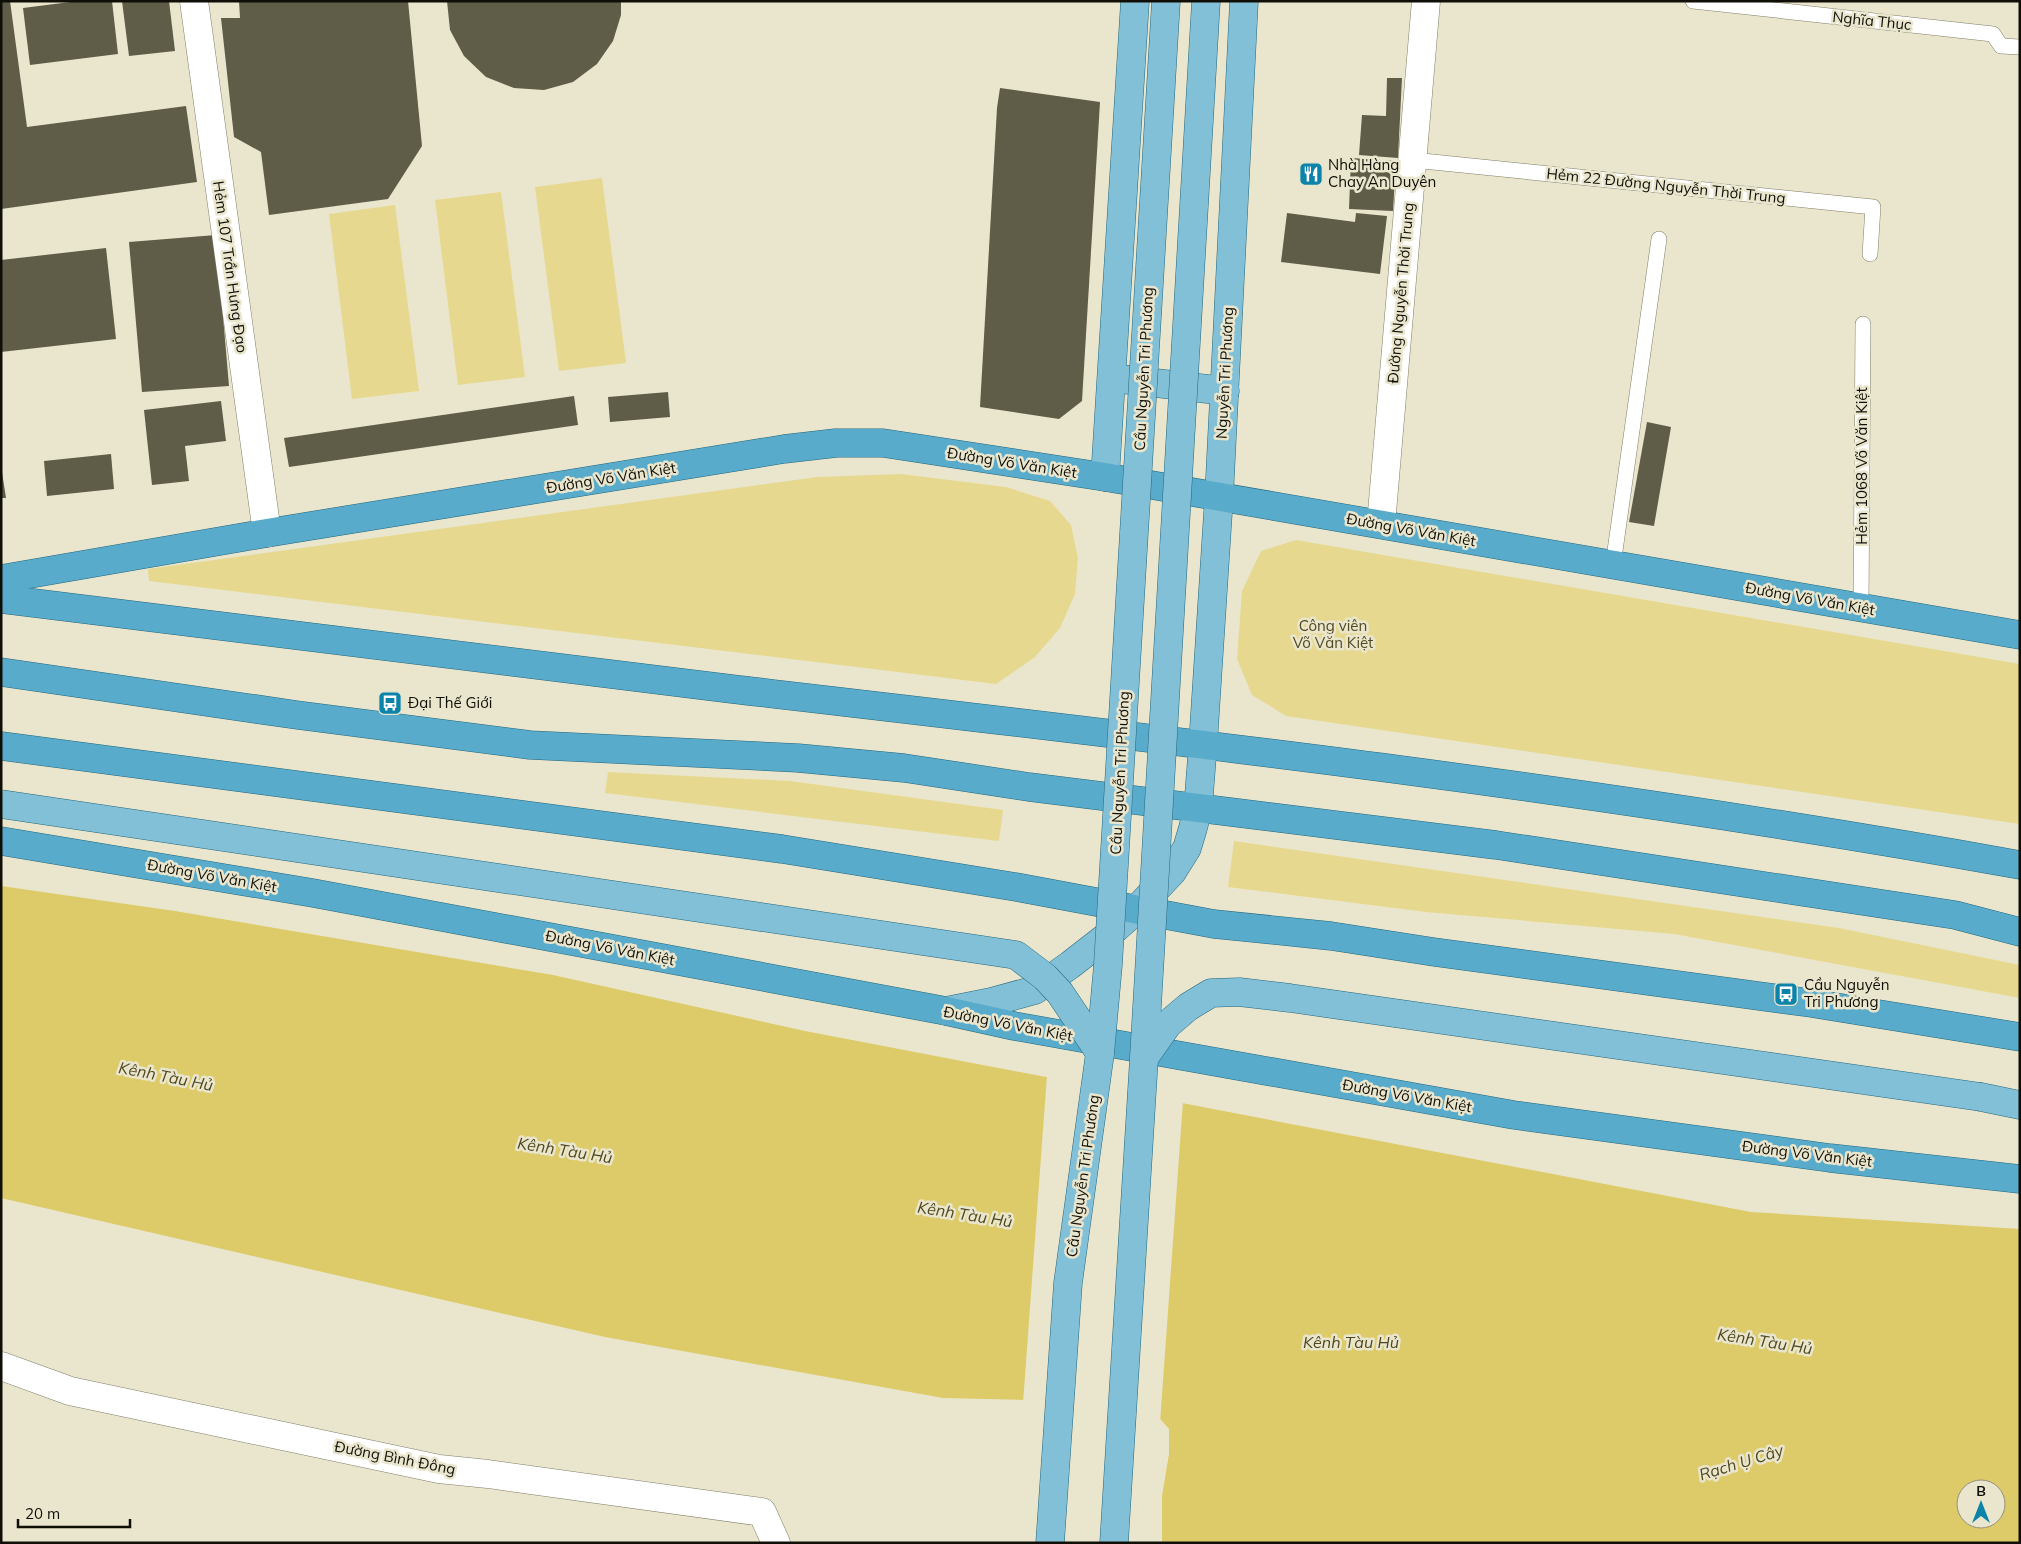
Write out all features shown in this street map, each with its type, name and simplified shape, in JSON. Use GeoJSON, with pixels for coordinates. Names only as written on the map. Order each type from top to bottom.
{"type":"FeatureCollection","features":[{"type":"Feature","properties":{"kind":"highway","name":"Đường Võ Văn Kiệt"},"geometry":{"type":"LineString","coordinates":[[1,579],[267,533],[784,449],[836,443],[883,443],[1219,496],[2020,636]]}},
{"type":"Feature","properties":{"kind":"highway"},"geometry":{"type":"LineString","coordinates":[[1,599],[492,661],[1203,744],[1736,817],[1861,836],[2020,865]]}},
{"type":"Feature","properties":{"kind":"highway"},"geometry":{"type":"LineString","coordinates":[[1,672],[297,715],[530,745],[798,758],[904,768],[1029,787],[1496,845],[1729,879],[1955,915],[2020,932]]}},
{"type":"Feature","properties":{"kind":"highway"},"geometry":{"type":"LineString","coordinates":[[1,746],[782,849],[1016,887],[1214,924],[1331,936],[1434,952],[1811,1003],[2020,1037]]}},
{"type":"Feature","properties":{"kind":"highway","name":"Đường Võ Văn Kiệt"},"geometry":{"type":"LineString","coordinates":[[1,841],[313,893],[946,1011],[1014,1026],[1514,1115],[1830,1158],[2020,1179]]}},
{"type":"Feature","properties":{"kind":"main road"},"geometry":{"type":"LineString","coordinates":[[1104,477],[1112,378],[1135,1]]}},
{"type":"Feature","properties":{"kind":"main road","name":"Cầu Nguyễn Tri Phương"},"geometry":{"type":"LineString","coordinates":[[1050,1543],[1068,1283],[1100,1053],[1108,965],[1166,1]]}},
{"type":"Feature","properties":{"kind":"main road"},"geometry":{"type":"LineString","coordinates":[[1114,1543],[1206,1]]}},
{"type":"Feature","properties":{"kind":"main road","name":"Nguyễn Tri Phương"},"geometry":{"type":"LineString","coordinates":[[946,1011],[991,1002],[1035,990],[1106,938],[1136,910],[1172,872],[1187,848],[1198,808],[1203,744],[1219,496],[1244,1]]}},
{"type":"Feature","properties":{"kind":"main road"},"geometry":{"type":"LineString","coordinates":[[1112,378],[1224,391]]}},
{"type":"Feature","properties":{"kind":"main road"},"geometry":{"type":"LineString","coordinates":[[1,804],[1016,955],[1045,977],[1060,993],[1100,1053]]}},
{"type":"Feature","properties":{"kind":"main road"},"geometry":{"type":"LineString","coordinates":[[1144,1058],[1168,1024],[1188,1007],[1211,993],[1239,992],[1310,1000],[1981,1097],[2020,1105]]}},
{"type":"Feature","properties":{"kind":"street","name":"Hẻm 107 Trần Hưng Đạo"},"geometry":{"type":"LineString","coordinates":[[194,1],[267,533]]}},
{"type":"Feature","properties":{"kind":"street","name":"Đường Nguyễn Thời Trung"},"geometry":{"type":"LineString","coordinates":[[1381,524],[1426,1]]}},
{"type":"Feature","properties":{"kind":"street","name":"Đường Bình Đông"},"geometry":{"type":"LineString","coordinates":[[1,1366],[70,1391],[439,1469],[488,1474],[762,1512],[776,1543]]}},
{"type":"Feature","properties":{"kind":"lane","name":"Nghĩa Thục"},"geometry":{"type":"LineString","coordinates":[[1693,1],[1992,34],[2001,46],[2020,47]]}},
{"type":"Feature","properties":{"kind":"lane","name":"Hẻm 22 Đường Nguyễn Thời Trung"},"geometry":{"type":"LineString","coordinates":[[1413,160],[1872,207],[1870,254]]}},
{"type":"Feature","properties":{"kind":"lane"},"geometry":{"type":"LineString","coordinates":[[1614,565],[1659,240]]}},
{"type":"Feature","properties":{"kind":"lane","name":"Hẻm 1068 Võ Văn Kiệt"},"geometry":{"type":"LineString","coordinates":[[1862,609],[1863,324]]}},
{"type":"Feature","properties":{"kind":"green space"},"geometry":{"type":"Polygon","coordinates":[[[602,178],[626,363],[559,371],[535,187],[602,178]]]}},
{"type":"Feature","properties":{"kind":"green space"},"geometry":{"type":"Polygon","coordinates":[[[501,192],[525,377],[458,385],[435,200],[501,192]]]}},
{"type":"Feature","properties":{"kind":"green space"},"geometry":{"type":"Polygon","coordinates":[[[395,205],[419,391],[352,399],[329,214],[395,205]]]}},
{"type":"Feature","properties":{"kind":"green space"},"geometry":{"type":"Polygon","coordinates":[[[901,474],[1006,487],[1050,501],[1071,525],[1078,558],[1075,594],[1060,628],[1035,657],[996,684],[149,581],[148,569],[817,477],[901,474]]]}},
{"type":"Feature","properties":{"kind":"green space","name":"Công viên Võ Văn Kiệt"},"geometry":{"type":"Polygon","coordinates":[[[1296,540],[2020,664],[2020,824],[1286,716],[1252,695],[1237,659],[1242,591],[1261,551],[1296,540]]]}},
{"type":"Feature","properties":{"kind":"green space"},"geometry":{"type":"Polygon","coordinates":[[[608,772],[790,781],[1003,810],[999,841],[605,793],[608,772]]]}},
{"type":"Feature","properties":{"kind":"green space"},"geometry":{"type":"Polygon","coordinates":[[[1234,841],[1839,928],[2020,965],[2020,998],[1674,934],[1426,912],[1228,887],[1234,841]]]}},
{"type":"Feature","properties":{"kind":"water","name":"Kênh Tàu Hủ"},"geometry":{"type":"Polygon","coordinates":[[[1,886],[175,911],[553,975],[805,1031],[1751,1212],[2020,1229],[2020,1543],[1162,1543],[1162,1496],[1169,1454],[1169,1429],[1146,1403],[943,1398],[605,1337],[1,1198],[1,886]]]}},
{"type":"Feature","properties":{"kind":"pier"},"geometry":{"type":"Polygon","coordinates":[[[1047,1075],[1183,1101],[1160,1423],[1145,1405],[1023,1403],[1047,1075]]]}},
{"type":"Feature","properties":{"kind":"building"},"geometry":{"type":"Polygon","coordinates":[[[1,1],[10,1],[27,127],[186,106],[197,182],[1,209],[1,1]]]}},
{"type":"Feature","properties":{"kind":"building"},"geometry":{"type":"Polygon","coordinates":[[[78,1],[112,1],[118,54],[30,65],[23,8],[78,1]]]}},
{"type":"Feature","properties":{"kind":"building"},"geometry":{"type":"Polygon","coordinates":[[[122,1],[169,1],[175,51],[129,56],[122,1]]]}},
{"type":"Feature","properties":{"kind":"building"},"geometry":{"type":"Polygon","coordinates":[[[239,1],[408,1],[422,146],[388,199],[269,215],[261,152],[234,137],[221,18],[240,18],[239,1]]]}},
{"type":"Feature","properties":{"kind":"building"},"geometry":{"type":"Polygon","coordinates":[[[447,1],[621,1],[621,15],[613,41],[597,64],[573,82],[544,90],[514,88],[486,77],[464,56],[450,30],[447,1]]]}},
{"type":"Feature","properties":{"kind":"building"},"geometry":{"type":"Polygon","coordinates":[[[1387,78],[1402,78],[1398,158],[1359,155],[1362,115],[1386,116],[1387,78]]]}},
{"type":"Feature","properties":{"kind":"building"},"geometry":{"type":"Polygon","coordinates":[[[1000,88],[1100,102],[1082,401],[1059,419],[980,407],[997,108],[1000,88]]]}},
{"type":"Feature","properties":{"kind":"building"},"geometry":{"type":"Polygon","coordinates":[[[1351,158],[1396,161],[1393,211],[1349,209],[1351,158]]]}},
{"type":"Feature","properties":{"kind":"building"},"geometry":{"type":"Polygon","coordinates":[[[1287,213],[1355,222],[1356,213],[1387,216],[1380,274],[1281,262],[1287,213]]]}},
{"type":"Feature","properties":{"kind":"building"},"geometry":{"type":"Polygon","coordinates":[[[216,235],[229,386],[142,392],[129,242],[216,235]]]}},
{"type":"Feature","properties":{"kind":"building"},"geometry":{"type":"Polygon","coordinates":[[[106,248],[116,339],[1,352],[1,260],[106,248]]]}},
{"type":"Feature","properties":{"kind":"building"},"geometry":{"type":"Polygon","coordinates":[[[668,392],[670,417],[610,422],[608,397],[668,392]]]}},
{"type":"Feature","properties":{"kind":"building"},"geometry":{"type":"Polygon","coordinates":[[[574,396],[578,425],[289,467],[284,438],[574,396]]]}},
{"type":"Feature","properties":{"kind":"building"},"geometry":{"type":"Polygon","coordinates":[[[221,401],[226,441],[185,446],[189,481],[152,485],[144,410],[221,401]]]}},
{"type":"Feature","properties":{"kind":"building"},"geometry":{"type":"Polygon","coordinates":[[[1647,422],[1671,427],[1654,526],[1629,522],[1647,422]]]}},
{"type":"Feature","properties":{"kind":"building"},"geometry":{"type":"Polygon","coordinates":[[[111,454],[114,489],[47,496],[44,461],[111,454]]]}},
{"type":"Feature","properties":{"kind":"building"},"geometry":{"type":"Polygon","coordinates":[[[1,466],[6,498],[1,498],[1,466]]]}},
{"type":"Feature","properties":{"kind":"place","name":"Nhà Hàng Chay An Duyên"},"geometry":{"type":"Point","coordinates":[1311,174]}},
{"type":"Feature","properties":{"kind":"place","name":"Đại Thế Giới"},"geometry":{"type":"Point","coordinates":[390,703]}},
{"type":"Feature","properties":{"kind":"place","name":"Cầu Nguyễn Tri Phương"},"geometry":{"type":"Point","coordinates":[1786,994]}},
{"type":"Feature","properties":{"kind":"water label","name":"Rạch Ụ Cây"},"geometry":{"type":"Point","coordinates":[1741,1462]}}]}
